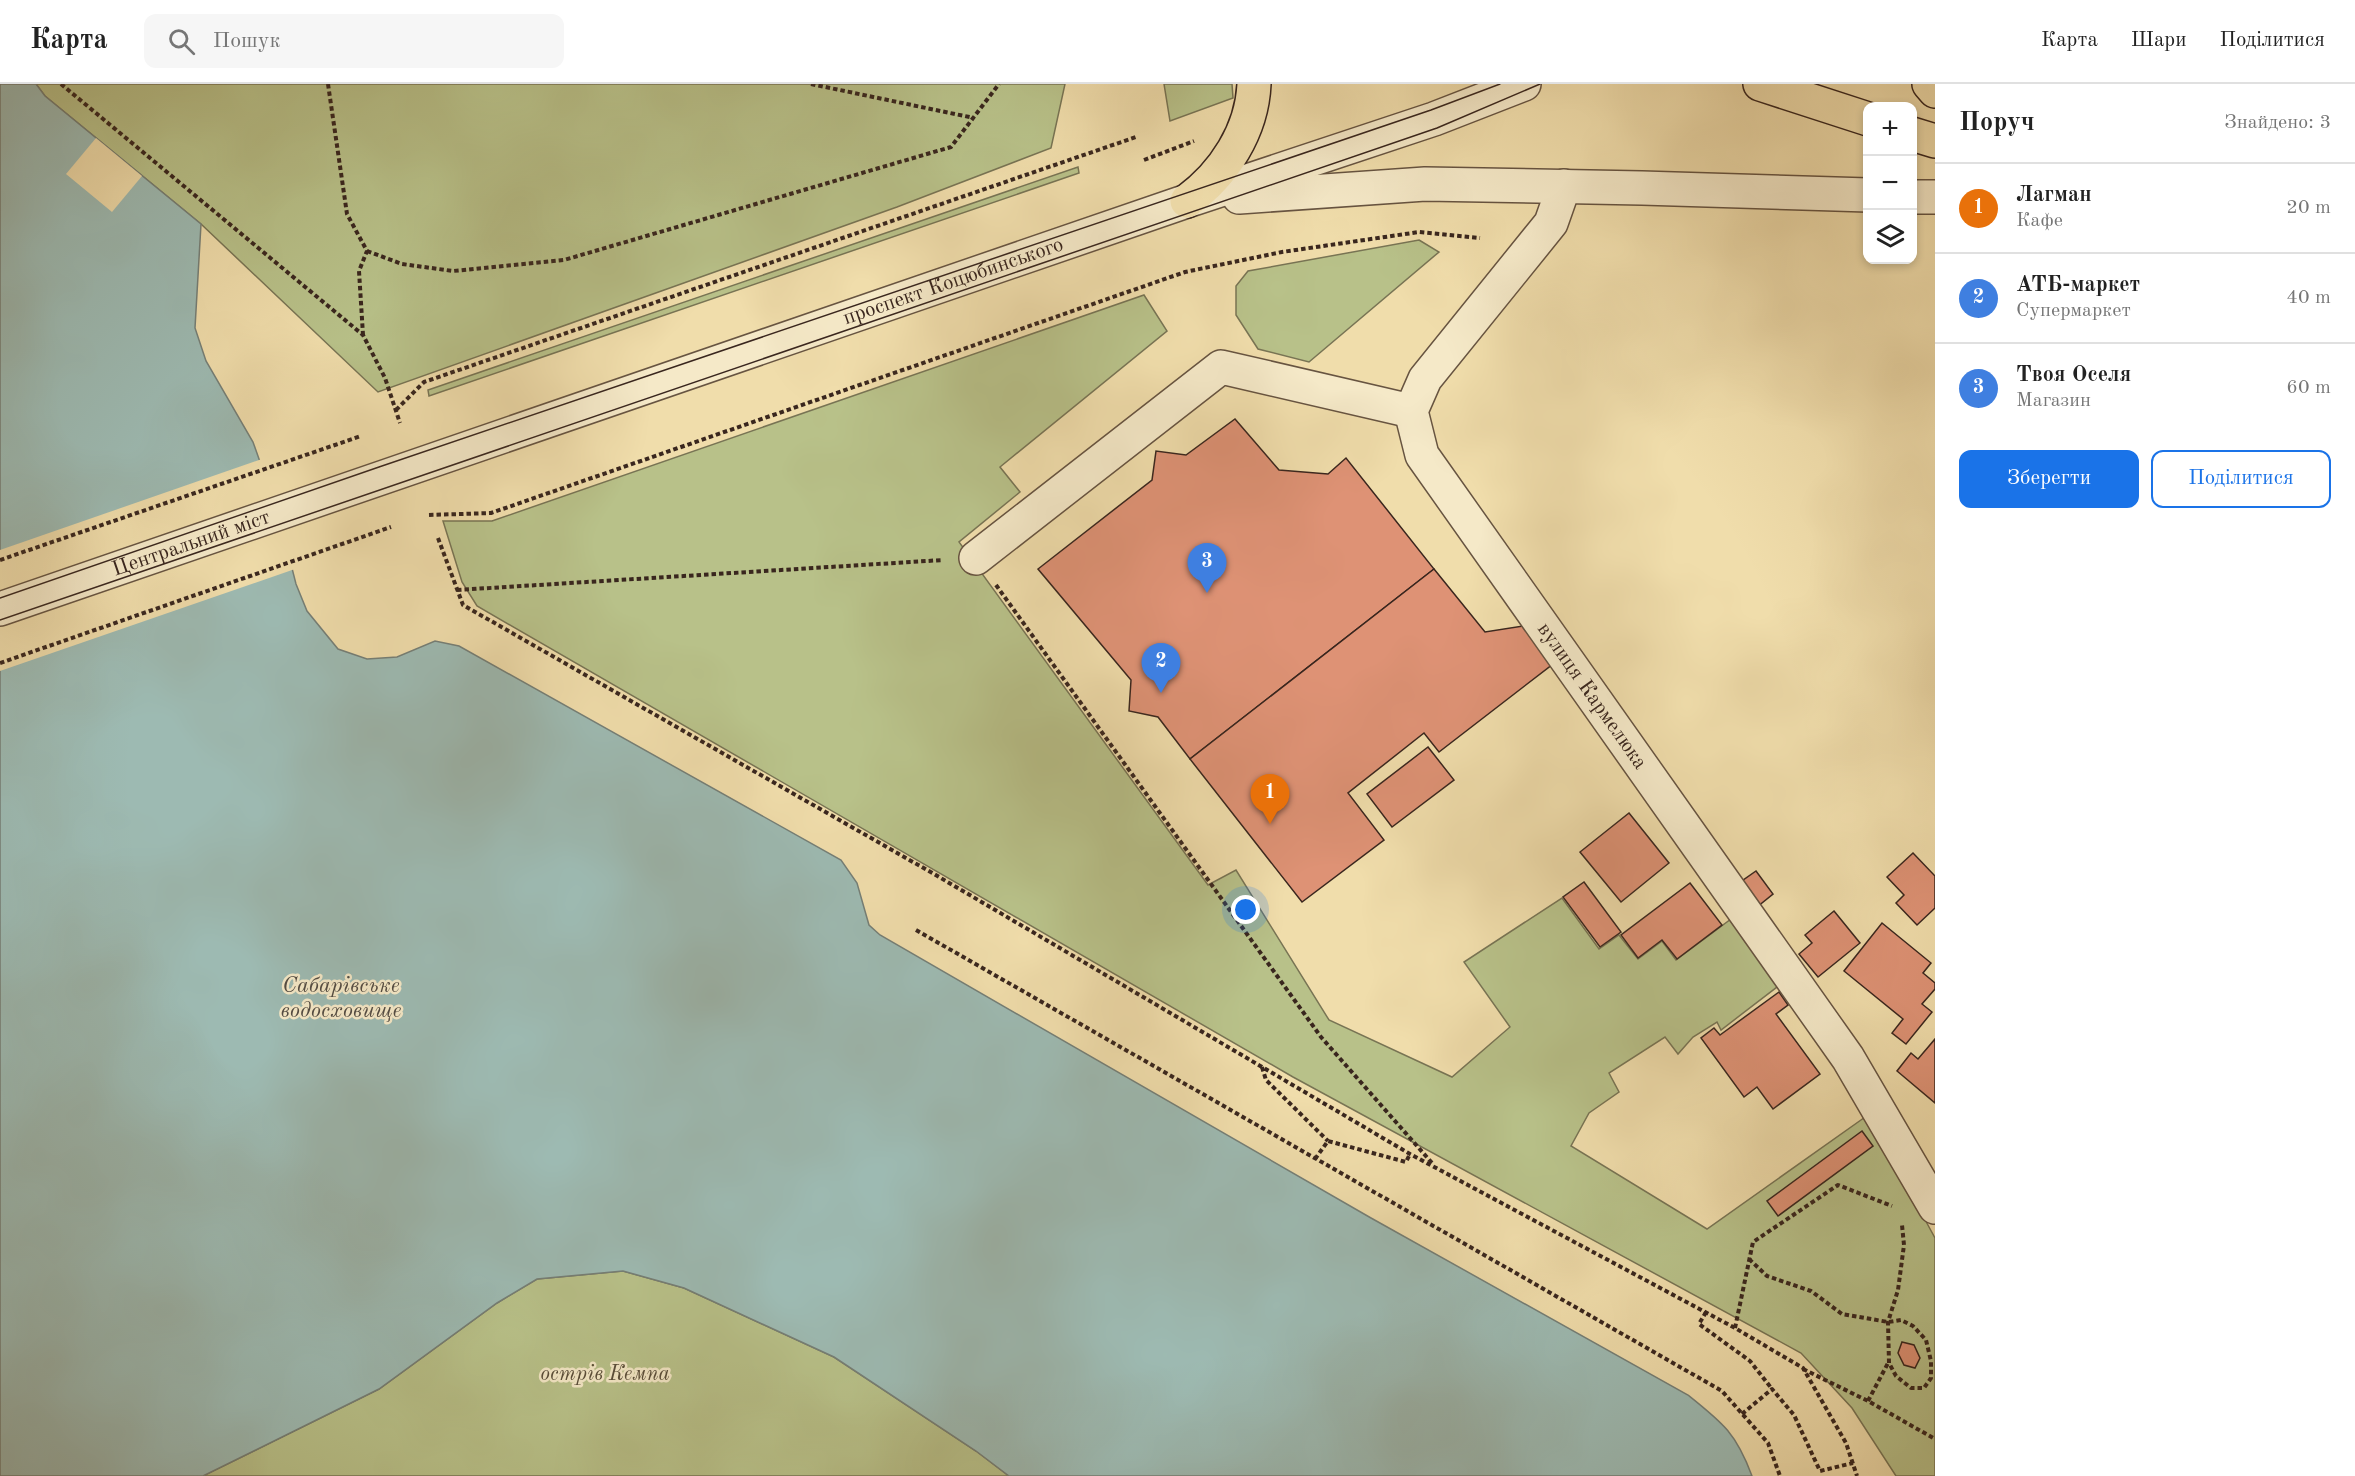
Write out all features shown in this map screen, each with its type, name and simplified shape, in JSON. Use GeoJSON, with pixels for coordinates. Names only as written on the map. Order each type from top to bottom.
{"type":"FeatureCollection","features":[{"type":"Feature","properties":{"kind":"main road"},"geometry":{"type":"LineString","coordinates":[[1187,201],[1207,186],[1235,148],[1248,121],[1254,84]]}},
{"type":"Feature","properties":{"kind":"main road"},"geometry":{"type":"LineString","coordinates":[[1760,84],[1863,117]]}},
{"type":"Feature","properties":{"kind":"main road"},"geometry":{"type":"LineString","coordinates":[[1929,84],[1935,91]]}},
{"type":"Feature","properties":{"kind":"main road"},"geometry":{"type":"LineString","coordinates":[[1917,136],[1935,141]]}},
{"type":"Feature","properties":{"kind":"street","name":"проспект Коцюбинського"},"geometry":{"type":"LineString","coordinates":[[382,477],[1187,201],[1434,119],[1524,84]]}},
{"type":"Feature","properties":{"kind":"street"},"geometry":{"type":"LineString","coordinates":[[1187,201],[1425,184],[1863,195]]}},
{"type":"Feature","properties":{"kind":"street"},"geometry":{"type":"LineString","coordinates":[[976,558],[1221,367],[1411,411],[1425,379],[1551,223],[1564,186]]}},
{"type":"Feature","properties":{"kind":"street"},"geometry":{"type":"LineString","coordinates":[[1917,196],[1935,197]]}},
{"type":"Feature","properties":{"kind":"street","name":"вулиця Кармелюка"},"geometry":{"type":"LineString","coordinates":[[1411,411],[1422,455],[1848,1058],[1931,1199]]}},
{"type":"Feature","properties":{"kind":"street","name":"Центральний міст"},"geometry":{"type":"LineString","coordinates":[[0,609],[382,477]]}},
{"type":"Feature","properties":{"kind":"path"},"geometry":{"type":"LineString","coordinates":[[61,84],[363,335],[385,378],[400,423]]}},
{"type":"Feature","properties":{"kind":"path"},"geometry":{"type":"LineString","coordinates":[[328,84],[347,214],[367,251],[402,264],[453,271],[564,260],[951,147],[999,84]]}},
{"type":"Feature","properties":{"kind":"path"},"geometry":{"type":"LineString","coordinates":[[811,84],[974,118]]}},
{"type":"Feature","properties":{"kind":"path"},"geometry":{"type":"LineString","coordinates":[[396,410],[424,382],[1136,137]]}},
{"type":"Feature","properties":{"kind":"path"},"geometry":{"type":"LineString","coordinates":[[1144,160],[1197,140]]}},
{"type":"Feature","properties":{"kind":"path"},"geometry":{"type":"LineString","coordinates":[[429,515],[491,513],[1185,272],[1282,252],[1419,232],[1480,238]]}},
{"type":"Feature","properties":{"kind":"path"},"geometry":{"type":"LineString","coordinates":[[363,335],[359,271],[367,251]]}},
{"type":"Feature","properties":{"kind":"path"},"geometry":{"type":"LineString","coordinates":[[0,560],[361,436]]}},
{"type":"Feature","properties":{"kind":"path"},"geometry":{"type":"LineString","coordinates":[[0,663],[391,527]]}},
{"type":"Feature","properties":{"kind":"path"},"geometry":{"type":"LineString","coordinates":[[438,538],[463,605],[903,857],[1410,1154],[1706,1312],[1803,1368],[1935,1439]]}},
{"type":"Feature","properties":{"kind":"path"},"geometry":{"type":"LineString","coordinates":[[457,590],[976,558],[1321,1037],[1434,1166]]}},
{"type":"Feature","properties":{"kind":"path"},"geometry":{"type":"LineString","coordinates":[[916,930],[1722,1391],[1768,1443],[1780,1476]]}},
{"type":"Feature","properties":{"kind":"path"},"geometry":{"type":"LineString","coordinates":[[1262,1067],[1266,1080],[1328,1141],[1406,1162],[1410,1154]]}},
{"type":"Feature","properties":{"kind":"path"},"geometry":{"type":"LineString","coordinates":[[1315,1159],[1328,1141]]}},
{"type":"Feature","properties":{"kind":"path"},"geometry":{"type":"LineString","coordinates":[[1735,1328],[1753,1242],[1838,1185],[1900,1209],[1931,1199]]}},
{"type":"Feature","properties":{"kind":"path"},"geometry":{"type":"LineString","coordinates":[[1749,1258],[1767,1276],[1811,1291],[1842,1314],[1888,1322],[1901,1320],[1913,1326],[1926,1340],[1933,1363],[1931,1378],[1924,1388],[1911,1388],[1896,1376],[1889,1363],[1888,1322],[1898,1290],[1904,1245],[1900,1209]]}},
{"type":"Feature","properties":{"kind":"path"},"geometry":{"type":"LineString","coordinates":[[1706,1312],[1699,1324],[1750,1361],[1794,1415],[1820,1471],[1853,1463]]}},
{"type":"Feature","properties":{"kind":"path"},"geometry":{"type":"LineString","coordinates":[[1868,1401],[1889,1363]]}},
{"type":"Feature","properties":{"kind":"path"},"geometry":{"type":"LineString","coordinates":[[1803,1368],[1846,1443],[1857,1476]]}},
{"type":"Feature","properties":{"kind":"path"},"geometry":{"type":"LineString","coordinates":[[1742,1414],[1772,1389]]}},
{"type":"Feature","properties":{"kind":"green space"},"geometry":{"type":"Polygon","coordinates":[[[36,84],[1065,84],[1051,148],[897,207],[378,392],[201,224],[45,96],[36,84]]]}},
{"type":"Feature","properties":{"kind":"green space"},"geometry":{"type":"Polygon","coordinates":[[[1164,84],[1232,84],[1233,98],[1170,121],[1164,84]]]}},
{"type":"Feature","properties":{"kind":"green space"},"geometry":{"type":"Polygon","coordinates":[[[1078,167],[1079,173],[429,396],[428,390],[1078,167]]]}},
{"type":"Feature","properties":{"kind":"green space"},"geometry":{"type":"Polygon","coordinates":[[[1419,240],[1439,252],[1309,362],[1258,349],[1236,315],[1236,286],[1248,271],[1419,240]]]}},
{"type":"Feature","properties":{"kind":"green space"},"geometry":{"type":"Polygon","coordinates":[[[1144,295],[1167,331],[1000,467],[1020,492],[959,542],[1208,885],[1236,870],[1329,1020],[1452,1077],[1510,1027],[1464,962],[1562,898],[1599,949],[1619,935],[1638,959],[1662,941],[1676,960],[1731,919],[1781,984],[1721,1030],[1717,1022],[1693,1037],[1678,1054],[1665,1037],[1609,1073],[1619,1092],[1589,1113],[1571,1146],[1707,1229],[1868,1115],[1935,1238],[1935,1476],[1896,1476],[1852,1408],[1801,1353],[1293,1077],[477,606],[462,582],[443,521],[492,521],[1144,295]]]}},
{"type":"Feature","properties":{"kind":"green space","name":"острів Кемпа"},"geometry":{"type":"Polygon","coordinates":[[[623,1271],[684,1288],[834,1357],[976,1451],[1009,1476],[203,1476],[379,1389],[497,1303],[537,1279],[623,1271]]]}},
{"type":"Feature","properties":{"kind":"water","name":"Сабарівське водосховище"},"geometry":{"type":"Polygon","coordinates":[[[0,84],[36,84],[45,96],[201,224],[195,328],[206,361],[253,442],[278,513],[296,584],[307,611],[338,649],[367,659],[397,657],[435,641],[459,646],[841,860],[857,883],[869,925],[880,935],[1371,1218],[1688,1395],[1711,1413],[1727,1430],[1740,1449],[1752,1476],[1009,1476],[976,1451],[834,1357],[684,1288],[623,1271],[537,1279],[497,1303],[379,1389],[203,1476],[0,1476],[0,84]]]}},
{"type":"Feature","properties":{"kind":"pier"},"geometry":{"type":"Polygon","coordinates":[[[96,138],[142,176],[112,212],[66,174],[96,138]]]}},
{"type":"Feature","properties":{"kind":"pier"},"geometry":{"type":"Polygon","coordinates":[[[262,459],[281,513],[295,569],[0,671],[0,550],[262,459]]]}},
{"type":"Feature","properties":{"kind":"building"},"geometry":{"type":"Polygon","coordinates":[[[1235,419],[1279,470],[1328,474],[1346,458],[1434,569],[1190,759],[1158,717],[1129,711],[1131,680],[1038,569],[1152,480],[1156,451],[1186,455],[1235,419]]]}},
{"type":"Feature","properties":{"kind":"building"},"geometry":{"type":"Polygon","coordinates":[[[1434,569],[1485,632],[1523,626],[1553,664],[1439,752],[1424,733],[1348,793],[1384,840],[1302,902],[1190,759],[1434,569]]]}},
{"type":"Feature","properties":{"kind":"building"},"geometry":{"type":"Polygon","coordinates":[[[1428,747],[1454,780],[1392,827],[1367,794],[1428,747]]]}},
{"type":"Feature","properties":{"kind":"building"},"geometry":{"type":"Polygon","coordinates":[[[1629,813],[1669,863],[1621,902],[1580,852],[1629,813]]]}},
{"type":"Feature","properties":{"kind":"building"},"geometry":{"type":"Polygon","coordinates":[[[1913,853],[1935,876],[1935,908],[1917,925],[1896,903],[1904,895],[1887,877],[1913,853]]]}},
{"type":"Feature","properties":{"kind":"building"},"geometry":{"type":"Polygon","coordinates":[[[1756,871],[1773,894],[1757,907],[1739,883],[1756,871]]]}},
{"type":"Feature","properties":{"kind":"building"},"geometry":{"type":"Polygon","coordinates":[[[1584,882],[1621,932],[1600,947],[1563,897],[1584,882]]]}},
{"type":"Feature","properties":{"kind":"building"},"geometry":{"type":"Polygon","coordinates":[[[1690,883],[1722,925],[1677,959],[1662,940],[1638,958],[1621,935],[1690,883]]]}},
{"type":"Feature","properties":{"kind":"building"},"geometry":{"type":"Polygon","coordinates":[[[1834,911],[1860,943],[1818,977],[1799,954],[1812,943],[1805,935],[1834,911]]]}},
{"type":"Feature","properties":{"kind":"building"},"geometry":{"type":"Polygon","coordinates":[[[1882,923],[1931,963],[1923,973],[1935,983],[1935,989],[1922,1004],[1932,1012],[1906,1044],[1892,1033],[1903,1019],[1844,971],[1882,923]]]}},
{"type":"Feature","properties":{"kind":"building"},"geometry":{"type":"Polygon","coordinates":[[[1779,992],[1788,1005],[1776,1014],[1820,1074],[1773,1109],[1757,1087],[1744,1097],[1701,1038],[1714,1028],[1720,1035],[1779,992]]]}},
{"type":"Feature","properties":{"kind":"building"},"geometry":{"type":"Polygon","coordinates":[[[1935,1039],[1935,1103],[1897,1071],[1911,1053],[1918,1059],[1935,1039]]]}},
{"type":"Feature","properties":{"kind":"building"},"geometry":{"type":"Polygon","coordinates":[[[1862,1131],[1873,1146],[1778,1216],[1767,1201],[1862,1131]]]}},
{"type":"Feature","properties":{"kind":"building"},"geometry":{"type":"Polygon","coordinates":[[[1902,1342],[1914,1345],[1920,1358],[1915,1368],[1904,1365],[1898,1353],[1902,1342]]]}},
{"type":"Feature","properties":{"kind":"tram line"},"geometry":{"type":"LineString","coordinates":[[0,598],[1431,110],[1500,84]]}},
{"type":"Feature","properties":{"kind":"tram line"},"geometry":{"type":"LineString","coordinates":[[0,620],[1437,128],[1540,84]]}},
{"type":"Feature","properties":{"kind":"place","name":"Твоя Оселя"},"geometry":{"type":"Point","coordinates":[1207,593]}},
{"type":"Feature","properties":{"kind":"place","name":"АТБ-маркет"},"geometry":{"type":"Point","coordinates":[1161,693]}},
{"type":"Feature","properties":{"kind":"place","name":"Лагман"},"geometry":{"type":"Point","coordinates":[1270,824]}}]}
